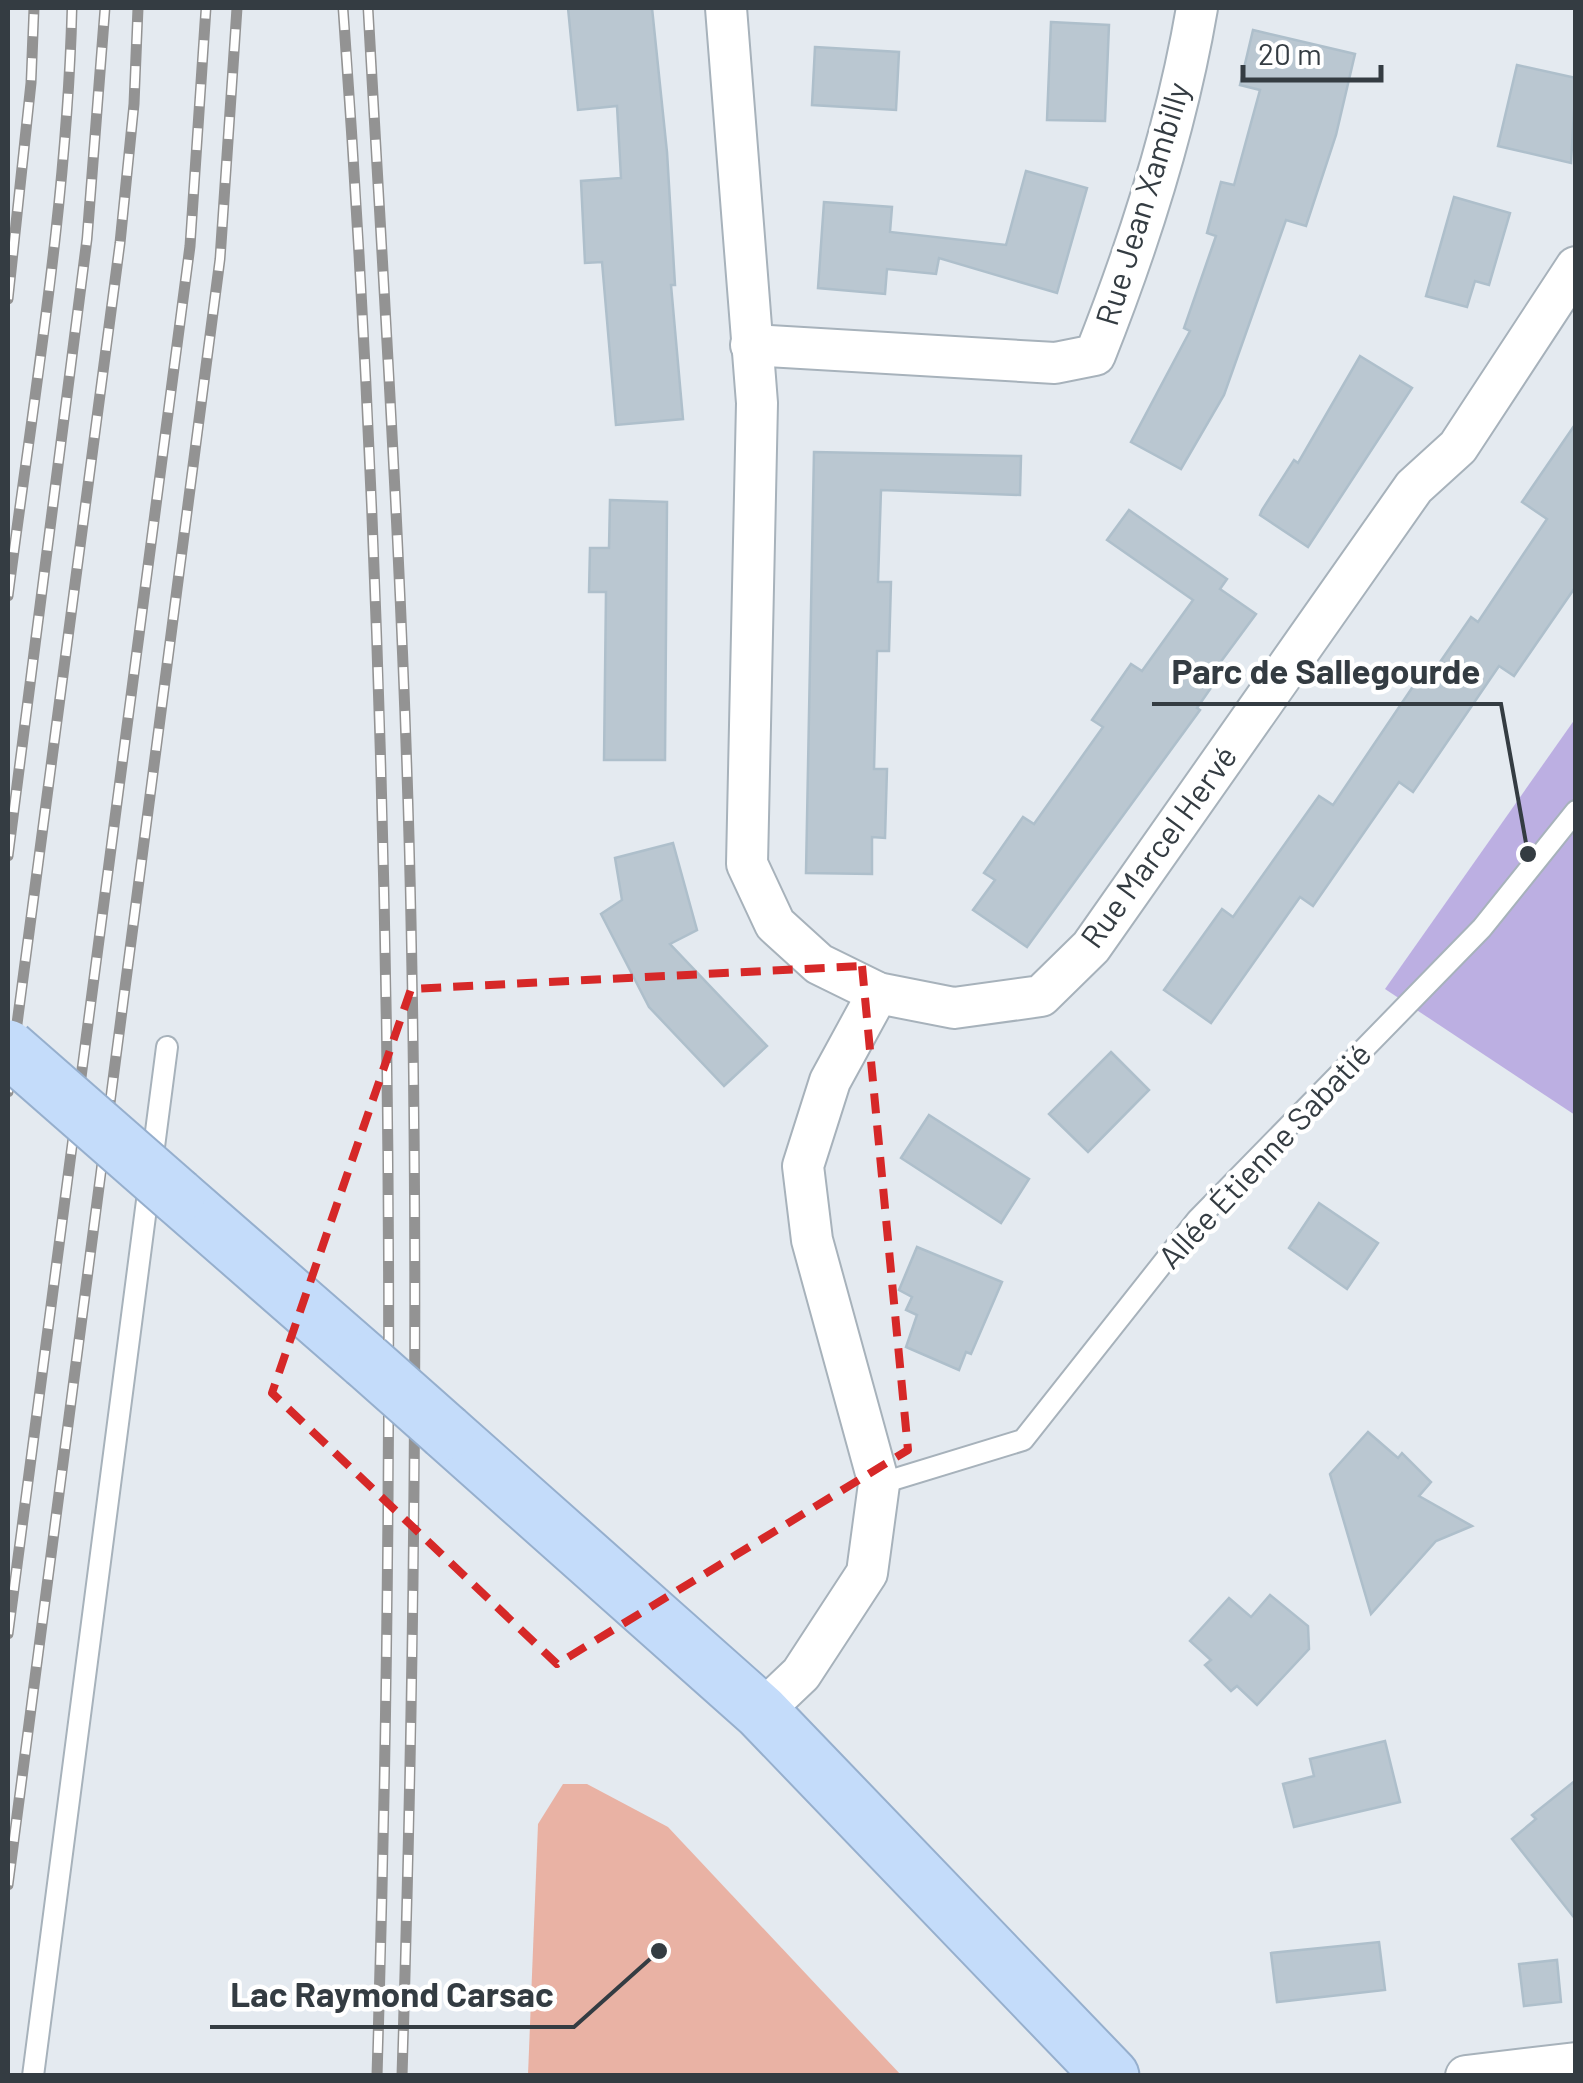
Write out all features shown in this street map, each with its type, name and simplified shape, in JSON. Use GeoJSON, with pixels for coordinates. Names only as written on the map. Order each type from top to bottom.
{"type":"FeatureCollection","features":[{"type":"Feature","properties":{"kind":"street","name":"Rue Marcel Hervé"},"geometry":{"type":"LineString","coordinates":[[726,8],[757,403],[748,864],[775,924],[819,964],[878,993],[954,1008],[1041,996],[1091,947],[1414,487],[1458,447],[1576,268]]}},
{"type":"Feature","properties":{"kind":"street","name":"Rue Jean Xambilly"},"geometry":{"type":"LineString","coordinates":[[751,345],[1055,364],[1096,355],[1127,274],[1189,54],[1197,8]]}},
{"type":"Feature","properties":{"kind":"street"},"geometry":{"type":"LineString","coordinates":[[761,1712],[802,1674],[867,1574],[879,1484],[812,1240],[803,1166],[830,1081],[878,993]]}},
{"type":"Feature","properties":{"kind":"street"},"geometry":{"type":"LineString","coordinates":[[8,1048],[761,1712],[1111,2076]]}},
{"type":"Feature","properties":{"kind":"street"},"geometry":{"type":"LineString","coordinates":[[1466,2076],[1576,2063]]}},
{"type":"Feature","properties":{"kind":"lane","name":"Allée Étienne Sabatié"},"geometry":{"type":"LineString","coordinates":[[879,1484],[1022,1440],[1198,1220],[1482,928],[1576,811]]}},
{"type":"Feature","properties":{"kind":"lane"},"geometry":{"type":"LineString","coordinates":[[33,2076],[167,1048]]}},
{"type":"Feature","properties":{"kind":"highlighted area"},"geometry":{"type":"Polygon","coordinates":[[[862,966],[908,1450],[557,1664],[272,1393],[411,989],[862,966]]]}},
{"type":"Feature","properties":{"kind":"shaded area"},"geometry":{"type":"Polygon","coordinates":[[[1575,719],[1575,1115],[1385,989],[1575,719]]]}},
{"type":"Feature","properties":{"kind":"shaded area"},"geometry":{"type":"Polygon","coordinates":[[[563,1784],[587,1784],[668,1827],[901,2075],[528,2075],[538,1824],[563,1784]]]}},
{"type":"Feature","properties":{"kind":"building"},"geometry":{"type":"Polygon","coordinates":[[[568,8],[652,8],[667,152],[675,285],[671,285],[683,419],[616,425],[602,262],[585,263],[581,181],[621,178],[617,106],[578,110],[568,8]]]}},
{"type":"Feature","properties":{"kind":"building"},"geometry":{"type":"Polygon","coordinates":[[[1051,22],[1109,25],[1105,121],[1047,120],[1051,22]]]}},
{"type":"Feature","properties":{"kind":"building"},"geometry":{"type":"Polygon","coordinates":[[[1253,30],[1355,54],[1336,135],[1306,226],[1286,220],[1224,395],[1181,469],[1131,442],[1190,331],[1184,328],[1216,236],[1207,233],[1221,182],[1234,185],[1260,90],[1240,85],[1253,30]]]}},
{"type":"Feature","properties":{"kind":"building"},"geometry":{"type":"Polygon","coordinates":[[[815,47],[899,52],[896,110],[812,105],[815,47]]]}},
{"type":"Feature","properties":{"kind":"building"},"geometry":{"type":"Polygon","coordinates":[[[1517,65],[1576,78],[1571,163],[1498,146],[1517,65]]]}},
{"type":"Feature","properties":{"kind":"building"},"geometry":{"type":"Polygon","coordinates":[[[1026,171],[1087,188],[1057,293],[939,258],[936,274],[887,269],[885,294],[818,288],[824,202],[892,207],[890,232],[1006,245],[1026,171]]]}},
{"type":"Feature","properties":{"kind":"building"},"geometry":{"type":"Polygon","coordinates":[[[1454,197],[1510,213],[1489,285],[1475,281],[1467,307],[1426,296],[1454,197]]]}},
{"type":"Feature","properties":{"kind":"building"},"geometry":{"type":"Polygon","coordinates":[[[1360,356],[1412,388],[1308,547],[1260,515],[1294,460],[1298,463],[1360,356]]]}},
{"type":"Feature","properties":{"kind":"building"},"geometry":{"type":"Polygon","coordinates":[[[1576,423],[1576,586],[1514,676],[1499,666],[1413,792],[1399,782],[1313,906],[1300,897],[1211,1023],[1164,990],[1222,909],[1233,917],[1319,796],[1333,805],[1418,679],[1425,684],[1471,617],[1478,622],[1547,519],[1522,502],[1576,423]]]}},
{"type":"Feature","properties":{"kind":"building"},"geometry":{"type":"Polygon","coordinates":[[[814,452],[1021,456],[1020,495],[881,490],[878,582],[891,582],[889,651],[877,651],[874,769],[887,769],[885,838],[872,837],[872,874],[806,873],[814,452]]]}},
{"type":"Feature","properties":{"kind":"building"},"geometry":{"type":"Polygon","coordinates":[[[610,500],[667,502],[665,760],[604,760],[606,592],[589,592],[590,548],[609,548],[610,500]]]}},
{"type":"Feature","properties":{"kind":"building"},"geometry":{"type":"Polygon","coordinates":[[[1129,510],[1227,579],[1220,589],[1256,614],[1211,675],[1217,679],[1197,708],[1200,710],[1027,947],[973,910],[995,880],[984,873],[1023,817],[1034,824],[1103,727],[1092,720],[1131,664],[1142,671],[1193,600],[1107,540],[1129,510]]]}},
{"type":"Feature","properties":{"kind":"building"},"geometry":{"type":"Polygon","coordinates":[[[673,843],[697,930],[670,944],[767,1046],[724,1086],[649,1007],[601,914],[622,900],[615,858],[673,843]]]}},
{"type":"Feature","properties":{"kind":"building"},"geometry":{"type":"Polygon","coordinates":[[[1111,1052],[1149,1090],[1088,1152],[1049,1114],[1111,1052]]]}},
{"type":"Feature","properties":{"kind":"building"},"geometry":{"type":"Polygon","coordinates":[[[929,1115],[1029,1179],[1001,1223],[901,1158],[929,1115]]]}},
{"type":"Feature","properties":{"kind":"building"},"geometry":{"type":"Polygon","coordinates":[[[1319,1203],[1378,1243],[1347,1289],[1289,1248],[1319,1203]]]}},
{"type":"Feature","properties":{"kind":"building"},"geometry":{"type":"Polygon","coordinates":[[[917,1247],[1002,1282],[971,1354],[966,1352],[959,1370],[906,1347],[917,1315],[906,1310],[912,1297],[899,1290],[917,1247]]]}},
{"type":"Feature","properties":{"kind":"building"},"geometry":{"type":"Polygon","coordinates":[[[1368,1432],[1398,1458],[1402,1453],[1431,1482],[1419,1496],[1472,1526],[1436,1541],[1371,1614],[1330,1474],[1368,1432]]]}},
{"type":"Feature","properties":{"kind":"building"},"geometry":{"type":"Polygon","coordinates":[[[1270,1595],[1308,1626],[1309,1649],[1257,1705],[1237,1686],[1231,1691],[1205,1665],[1211,1660],[1190,1641],[1229,1598],[1251,1617],[1270,1595]]]}},
{"type":"Feature","properties":{"kind":"building"},"geometry":{"type":"Polygon","coordinates":[[[1385,1741],[1400,1802],[1294,1827],[1283,1784],[1314,1776],[1310,1759],[1385,1741]]]}},
{"type":"Feature","properties":{"kind":"building"},"geometry":{"type":"Polygon","coordinates":[[[1576,1780],[1576,1920],[1512,1839],[1536,1819],[1532,1815],[1576,1780]]]}},
{"type":"Feature","properties":{"kind":"building"},"geometry":{"type":"Polygon","coordinates":[[[1379,1942],[1385,1990],[1277,2002],[1271,1953],[1379,1942]]]}},
{"type":"Feature","properties":{"kind":"building"},"geometry":{"type":"Polygon","coordinates":[[[1557,1960],[1561,2002],[1524,2006],[1519,1964],[1557,1960]]]}},
{"type":"Feature","properties":{"kind":"railway"},"geometry":{"type":"LineString","coordinates":[[8,299],[31,83],[34,8]]}},
{"type":"Feature","properties":{"kind":"railway"},"geometry":{"type":"LineString","coordinates":[[8,596],[56,229],[72,8]]}},
{"type":"Feature","properties":{"kind":"railway"},"geometry":{"type":"LineString","coordinates":[[8,856],[87,239],[105,8]]}},
{"type":"Feature","properties":{"kind":"railway"},"geometry":{"type":"LineString","coordinates":[[8,1092],[120,243],[134,104],[138,8]]}},
{"type":"Feature","properties":{"kind":"railway"},"geometry":{"type":"LineString","coordinates":[[8,1634],[190,246],[206,8]]}},
{"type":"Feature","properties":{"kind":"railway"},"geometry":{"type":"LineString","coordinates":[[8,1885],[220,259],[237,8]]}},
{"type":"Feature","properties":{"kind":"railway"},"geometry":{"type":"LineString","coordinates":[[343,8],[372,524],[387,1041],[388,1559],[377,2076]]}},
{"type":"Feature","properties":{"kind":"railway"},"geometry":{"type":"LineString","coordinates":[[368,8],[399,578],[413,1065],[414,1498],[402,2076]]}},
{"type":"Feature","properties":{"kind":"place","name":"Parc de Sallegourde"},"geometry":{"type":"Point","coordinates":[1528,854]}},
{"type":"Feature","properties":{"kind":"place","name":"Lac Raymond Carsac"},"geometry":{"type":"Point","coordinates":[659,1951]}}]}
